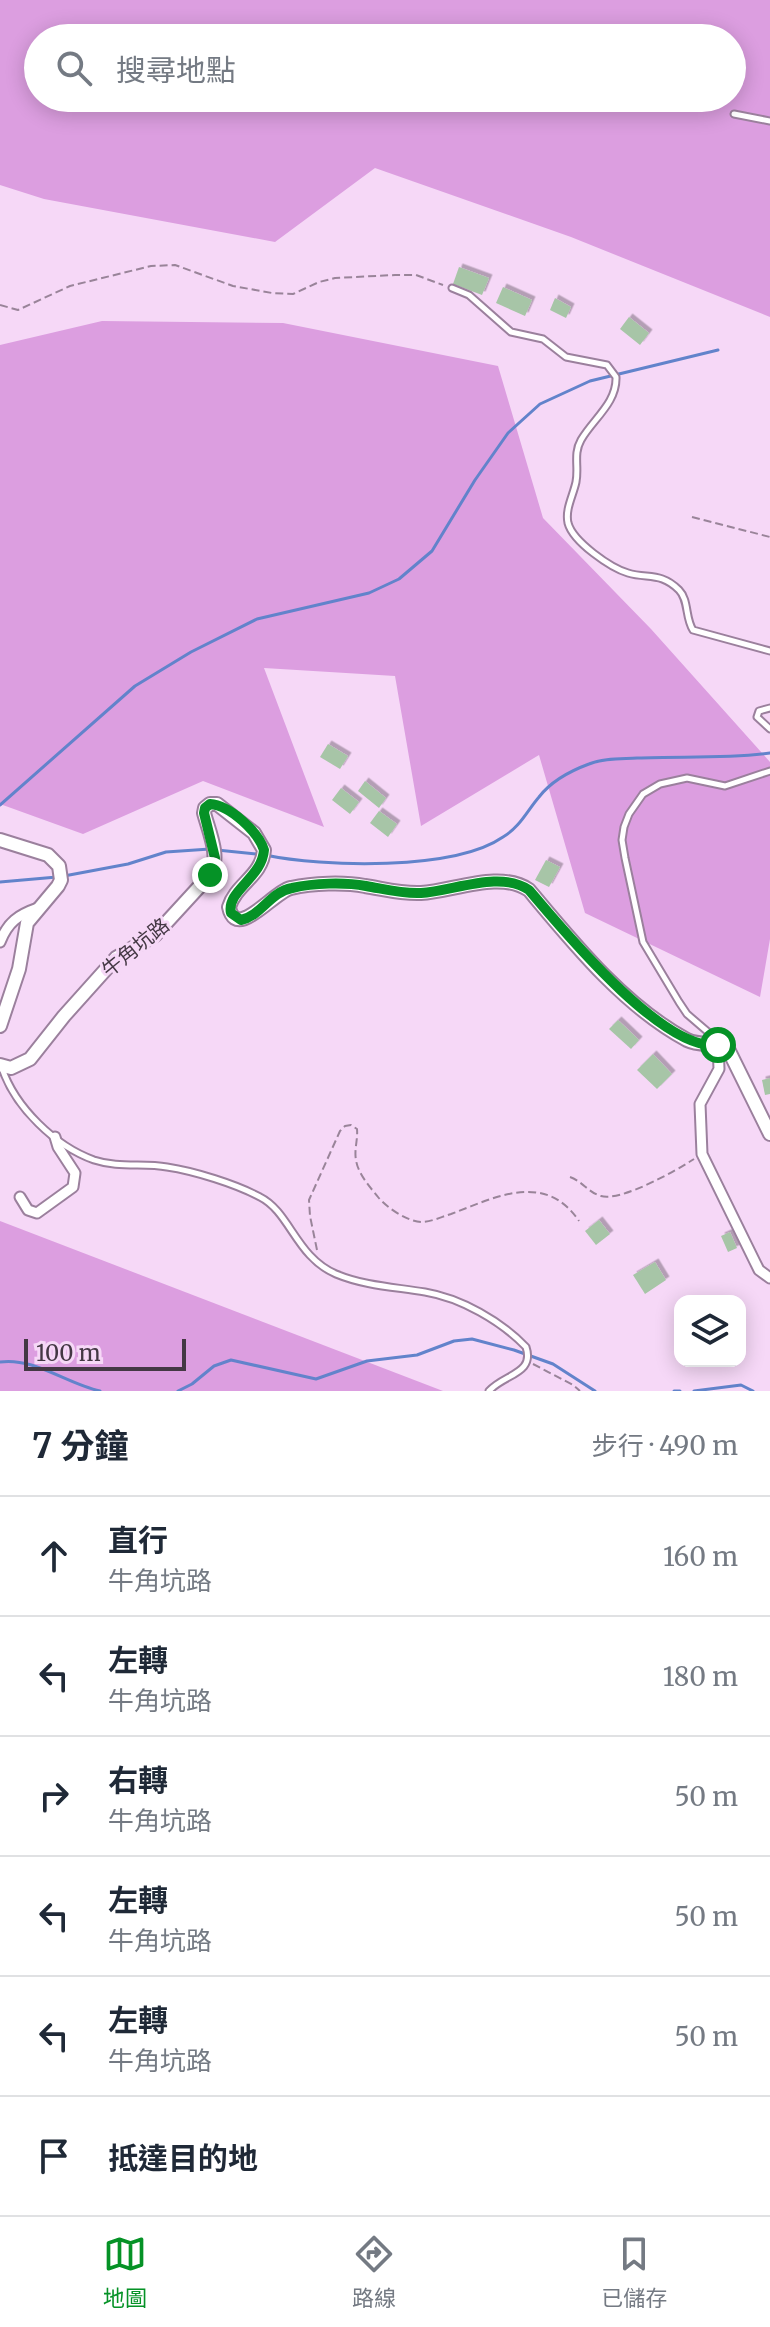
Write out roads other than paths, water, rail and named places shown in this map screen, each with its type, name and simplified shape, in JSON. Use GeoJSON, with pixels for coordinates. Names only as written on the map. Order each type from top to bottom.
{"type":"FeatureCollection","features":[{"type":"Feature","properties":{"kind":"street","name":"牛角坑路"},"geometry":{"type":"LineString","coordinates":[[1,1066],[11,1068],[30,1059],[116,958],[155,935],[210,875],[215,858],[204,813],[210,804],[226,809],[254,833],[264,850],[259,869],[232,899],[229,907],[235,918],[241,920],[248,919],[273,897],[291,888],[348,884],[421,893],[494,882],[520,884],[529,890],[578,947],[641,1007],[685,1039],[728,1049],[770,1134]]}},
{"type":"Feature","properties":{"kind":"street"},"geometry":{"type":"LineString","coordinates":[[0,840],[48,855],[59,866],[61,880],[27,923],[19,969],[0,1026]]}},
{"type":"Feature","properties":{"kind":"street"},"geometry":{"type":"LineString","coordinates":[[0,942],[6,927],[13,920],[38,908]]}},
{"type":"Feature","properties":{"kind":"street"},"geometry":{"type":"LineString","coordinates":[[713,1045],[719,1069],[700,1104],[702,1154],[759,1270],[770,1278]]}},
{"type":"Feature","properties":{"kind":"street"},"geometry":{"type":"LineString","coordinates":[[20,1197],[28,1210],[37,1213],[73,1187],[75,1173],[55,1137]]}},
{"type":"Feature","properties":{"kind":"lane"},"geometry":{"type":"LineString","coordinates":[[734,114],[770,121]]}},
{"type":"Feature","properties":{"kind":"lane"},"geometry":{"type":"LineString","coordinates":[[452,288],[469,295],[511,332],[543,339],[566,357],[607,365],[616,377],[614,394],[576,451],[576,481],[567,521],[577,539],[625,572],[655,575],[676,588],[683,595],[693,630],[770,651]]}},
{"type":"Feature","properties":{"kind":"lane"},"geometry":{"type":"LineString","coordinates":[[770,708],[759,711],[757,717],[770,729]]}},
{"type":"Feature","properties":{"kind":"lane"},"geometry":{"type":"LineString","coordinates":[[713,1045],[710,1035],[687,1014],[643,942],[623,849],[624,827],[643,794],[660,784],[687,778],[725,786],[770,771]]}},
{"type":"Feature","properties":{"kind":"lane"},"geometry":{"type":"LineString","coordinates":[[1,1066],[15,1097],[55,1137],[94,1160],[168,1167],[263,1198],[279,1214],[301,1247],[337,1275],[373,1285],[424,1292],[456,1302],[482,1315],[526,1347],[528,1362],[524,1368],[498,1382],[489,1391]]}},
{"type":"Feature","properties":{"kind":"waterway"},"geometry":{"type":"LineString","coordinates":[[0,805],[135,686],[191,652],[257,619],[369,593],[399,579],[432,551],[508,433],[540,404],[590,381],[718,350]]}},
{"type":"Feature","properties":{"kind":"waterway"},"geometry":{"type":"LineString","coordinates":[[265,855],[352,864],[421,861],[453,856],[481,848],[503,837],[519,824],[539,797],[556,781],[594,762],[770,753]]}},
{"type":"Feature","properties":{"kind":"waterway"},"geometry":{"type":"LineString","coordinates":[[64,876],[128,864],[166,852],[210,849]]}},
{"type":"Feature","properties":{"kind":"waterway"},"geometry":{"type":"LineString","coordinates":[[217,850],[257,854]]}},
{"type":"Feature","properties":{"kind":"waterway"},"geometry":{"type":"LineString","coordinates":[[0,882],[57,877]]}},
{"type":"Feature","properties":{"kind":"waterway"},"geometry":{"type":"LineString","coordinates":[[178,1391],[214,1366],[231,1360],[316,1379],[367,1361],[417,1355],[454,1341],[472,1339],[553,1364],[595,1391]]}},
{"type":"Feature","properties":{"kind":"waterway"},"geometry":{"type":"LineString","coordinates":[[0,1362],[25,1363],[100,1391]]}},
{"type":"Feature","properties":{"kind":"waterway"},"geometry":{"type":"LineString","coordinates":[[694,1391],[741,1385],[753,1391]]}},
{"type":"Feature","properties":{"kind":"waterway"},"geometry":{"type":"LineString","coordinates":[[674,1391],[680,1391]]}}]}
